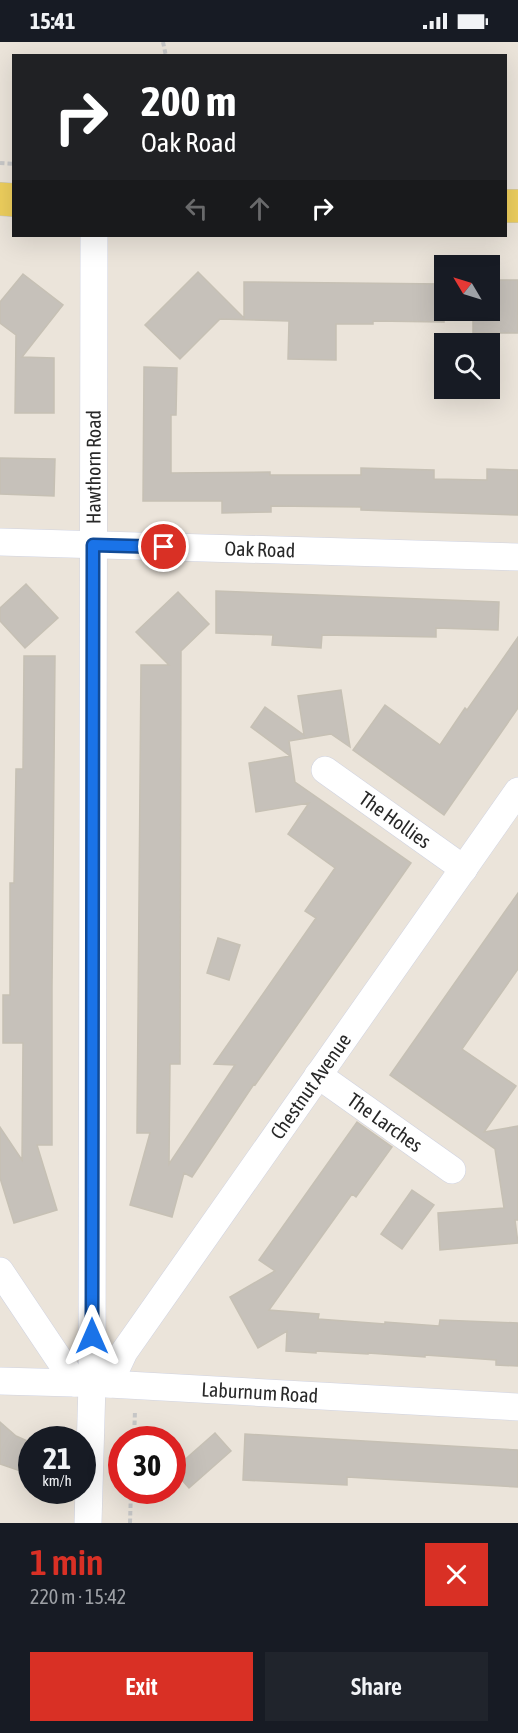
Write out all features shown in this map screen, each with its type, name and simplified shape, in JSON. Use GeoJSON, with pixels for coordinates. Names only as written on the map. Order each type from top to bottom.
{"type":"FeatureCollection","features":[{"type":"Feature","properties":{"kind":"street","name":"Hawthorn Road"},"geometry":{"type":"LineString","coordinates":[[88,1523],[92,1384],[94,237]]}},
{"type":"Feature","properties":{"kind":"street","name":"Oak Road"},"geometry":{"type":"LineString","coordinates":[[0,542],[518,557]]}},
{"type":"Feature","properties":{"kind":"street","name":"The Hollies"},"geometry":{"type":"LineString","coordinates":[[325,770],[464,869]]}},
{"type":"Feature","properties":{"kind":"street","name":"Chestnut Avenue"},"geometry":{"type":"LineString","coordinates":[[92,1384],[124,1352],[518,791]]}},
{"type":"Feature","properties":{"kind":"street","name":"The Larches"},"geometry":{"type":"LineString","coordinates":[[318,1075],[452,1170]]}},
{"type":"Feature","properties":{"kind":"street"},"geometry":{"type":"LineString","coordinates":[[0,1271],[92,1384]]}},
{"type":"Feature","properties":{"kind":"street","name":"Laburnum Road"},"geometry":{"type":"LineString","coordinates":[[0,1381],[518,1407]]}},
{"type":"Feature","properties":{"kind":"path"},"geometry":{"type":"LineString","coordinates":[[130,1523],[131,1504]]}},
{"type":"Feature","properties":{"kind":"building"},"geometry":{"type":"Polygon","coordinates":[[[198,272],[244,318],[244,282],[434,284],[434,321],[444,321],[444,322],[373,321],[373,324],[336,324],[336,360],[288,359],[289,321],[220,319],[180,359],[145,325],[198,272]]]}},
{"type":"Feature","properties":{"kind":"building"},"geometry":{"type":"Polygon","coordinates":[[[23,274],[63,305],[22,357],[54,358],[54,413],[15,413],[16,335],[0,323],[0,302],[23,274]]]}},
{"type":"Feature","properties":{"kind":"building"},"geometry":{"type":"Polygon","coordinates":[[[500,280],[518,280],[518,333],[473,333],[473,321],[500,321],[500,280]]]}},
{"type":"Feature","properties":{"kind":"building"},"geometry":{"type":"Polygon","coordinates":[[[144,367],[177,368],[176,415],[171,415],[171,473],[270,472],[270,475],[361,475],[361,468],[434,470],[434,479],[487,480],[487,469],[518,470],[518,515],[361,510],[361,507],[271,506],[271,512],[222,513],[222,501],[143,501],[144,367]]]}},
{"type":"Feature","properties":{"kind":"building"},"geometry":{"type":"Polygon","coordinates":[[[0,458],[55,459],[54,496],[0,494],[0,458]]]}},
{"type":"Feature","properties":{"kind":"building"},"geometry":{"type":"Polygon","coordinates":[[[26,584],[58,618],[25,648],[0,621],[0,608],[26,584]]]}},
{"type":"Feature","properties":{"kind":"building"},"geometry":{"type":"Polygon","coordinates":[[[216,591],[499,602],[498,630],[436,628],[436,637],[322,635],[321,648],[272,645],[273,635],[216,633],[216,591]]]}},
{"type":"Feature","properties":{"kind":"building"},"geometry":{"type":"Polygon","coordinates":[[[178,592],[209,624],[181,651],[180,1064],[170,1064],[169,1164],[235,1065],[214,1064],[316,918],[305,911],[335,868],[288,834],[309,803],[256,812],[249,763],[290,756],[251,727],[265,707],[304,735],[298,696],[341,690],[350,747],[331,734],[289,741],[295,782],[411,863],[254,1084],[192,1177],[184,1173],[172,1217],[130,1205],[150,1133],[137,1133],[141,665],[169,665],[136,632],[178,592]]]}},
{"type":"Feature","properties":{"kind":"building"},"geometry":{"type":"Polygon","coordinates":[[[518,637],[518,708],[444,815],[353,750],[385,705],[440,745],[518,637]]]}},
{"type":"Feature","properties":{"kind":"building"},"geometry":{"type":"Polygon","coordinates":[[[24,656],[55,656],[52,1145],[37,1145],[57,1210],[14,1223],[0,1178],[0,1127],[22,1160],[23,1043],[3,1043],[3,995],[10,995],[10,883],[14,883],[16,769],[23,769],[24,656]]]}},
{"type":"Feature","properties":{"kind":"building"},"geometry":{"type":"Polygon","coordinates":[[[518,893],[518,969],[462,1049],[516,1086],[484,1132],[518,1126],[518,1220],[515,1220],[518,1243],[440,1250],[438,1213],[504,1208],[495,1149],[390,1075],[518,893]]]}},
{"type":"Feature","properties":{"kind":"building"},"geometry":{"type":"Polygon","coordinates":[[[218,938],[240,945],[229,980],[207,973],[218,938]]]}},
{"type":"Feature","properties":{"kind":"building"},"geometry":{"type":"Polygon","coordinates":[[[357,1122],[392,1147],[356,1197],[352,1194],[269,1310],[319,1314],[318,1319],[385,1324],[385,1322],[439,1326],[440,1320],[518,1323],[518,1366],[496,1365],[496,1360],[425,1355],[425,1357],[286,1351],[287,1331],[258,1348],[230,1297],[275,1271],[259,1260],[357,1122]]]}},
{"type":"Feature","properties":{"kind":"building"},"geometry":{"type":"Polygon","coordinates":[[[412,1190],[434,1205],[402,1249],[381,1234],[412,1190]]]}},
{"type":"Feature","properties":{"kind":"building"},"geometry":{"type":"Polygon","coordinates":[[[0,1422],[18,1437],[18,1470],[0,1464],[0,1422]]]}},
{"type":"Feature","properties":{"kind":"building"},"geometry":{"type":"Polygon","coordinates":[[[215,1433],[231,1451],[189,1488],[186,1485],[186,1459],[215,1433]]]}},
{"type":"Feature","properties":{"kind":"building"},"geometry":{"type":"Polygon","coordinates":[[[245,1434],[518,1450],[518,1487],[347,1477],[347,1485],[243,1480],[245,1434]]]}},
{"type":"Feature","properties":{"kind":"route"},"geometry":{"type":"LineString","coordinates":[[92,1336],[93,545],[164,547]]}}]}
